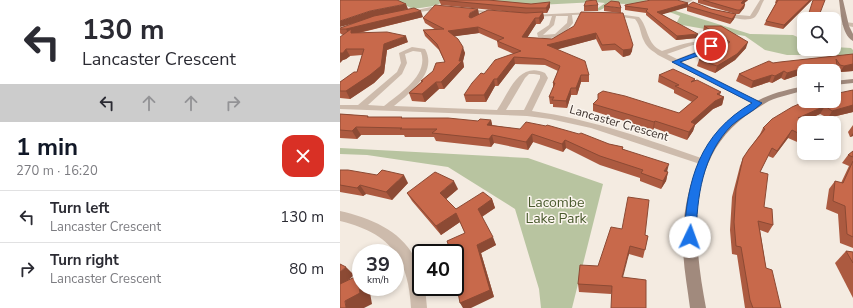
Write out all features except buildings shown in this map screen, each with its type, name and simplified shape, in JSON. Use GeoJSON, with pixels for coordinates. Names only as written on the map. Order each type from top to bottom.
{"type":"FeatureCollection","features":[{"type":"Feature","properties":{"kind":"street"},"geometry":{"type":"LineString","coordinates":[[680,0],[690,1],[696,4]]}},
{"type":"Feature","properties":{"kind":"street"},"geometry":{"type":"LineString","coordinates":[[718,11],[741,17],[751,17],[754,15],[762,0]]}},
{"type":"Feature","properties":{"kind":"street"},"geometry":{"type":"LineString","coordinates":[[841,0],[845,24],[853,39]]}},
{"type":"Feature","properties":{"kind":"street"},"geometry":{"type":"LineString","coordinates":[[398,14],[431,8],[452,9]]}},
{"type":"Feature","properties":{"kind":"street"},"geometry":{"type":"LineString","coordinates":[[460,10],[504,14]]}},
{"type":"Feature","properties":{"kind":"street"},"geometry":{"type":"LineString","coordinates":[[480,18],[490,12]]}},
{"type":"Feature","properties":{"kind":"street"},"geometry":{"type":"LineString","coordinates":[[521,15],[601,13],[634,17],[639,19],[647,43],[660,54],[758,103]]}},
{"type":"Feature","properties":{"kind":"street"},"geometry":{"type":"LineString","coordinates":[[554,15],[555,20],[553,25],[540,33],[540,36],[551,37],[563,31],[570,23],[570,14]]}},
{"type":"Feature","properties":{"kind":"street"},"geometry":{"type":"LineString","coordinates":[[845,24],[853,25]]}},
{"type":"Feature","properties":{"kind":"street"},"geometry":{"type":"LineString","coordinates":[[660,54],[696,43],[711,46],[710,49],[675,62]]}},
{"type":"Feature","properties":{"kind":"street"},"geometry":{"type":"LineString","coordinates":[[361,107],[400,73],[404,64],[402,53],[412,49],[423,50],[427,58],[424,71],[416,81],[387,108]]}},
{"type":"Feature","properties":{"kind":"street"},"geometry":{"type":"LineString","coordinates":[[500,112],[524,74],[533,72],[542,73],[544,78],[527,113]]}},
{"type":"Feature","properties":{"kind":"street"},"geometry":{"type":"LineString","coordinates":[[841,82],[853,81]]}},
{"type":"Feature","properties":{"kind":"street"},"geometry":{"type":"LineString","coordinates":[[698,308],[691,266],[690,231],[695,184],[703,162],[724,129],[742,113],[758,103],[797,90]]}},
{"type":"Feature","properties":{"kind":"street","name":"Lancaster Crescent"},"geometry":{"type":"LineString","coordinates":[[340,107],[527,113],[587,124],[703,162]]}},
{"type":"Feature","properties":{"kind":"street"},"geometry":{"type":"LineString","coordinates":[[340,216],[370,224],[397,243],[405,253],[411,266],[415,279],[419,308]]}},
{"type":"Feature","properties":{"kind":"green space"},"geometry":{"type":"Polygon","coordinates":[[[376,0],[446,0],[435,5],[413,9],[403,4],[376,0]]]}},
{"type":"Feature","properties":{"kind":"green space"},"geometry":{"type":"Polygon","coordinates":[[[476,0],[646,0],[647,2],[750,34],[793,35],[797,37],[797,55],[787,55],[765,50],[745,36],[676,24],[680,16],[656,8],[639,5],[614,4],[594,11],[605,3],[596,2],[538,5],[476,0]]]}},
{"type":"Feature","properties":{"kind":"green space"},"geometry":{"type":"Polygon","coordinates":[[[841,47],[851,48],[853,50],[853,55],[841,55],[841,47]]]}},
{"type":"Feature","properties":{"kind":"green space","name":"Lacombe Lake Park"},"geometry":{"type":"Polygon","coordinates":[[[340,148],[528,158],[603,184],[572,308],[541,308],[539,289],[515,209],[448,167],[367,155],[340,154],[340,148]]]}},
{"type":"Feature","properties":{"kind":"route"},"geometry":{"type":"LineString","coordinates":[[690,237],[691,212],[695,184],[707,153],[729,124],[746,110],[758,103],[675,62],[710,49],[712,48],[711,46]]}}]}
